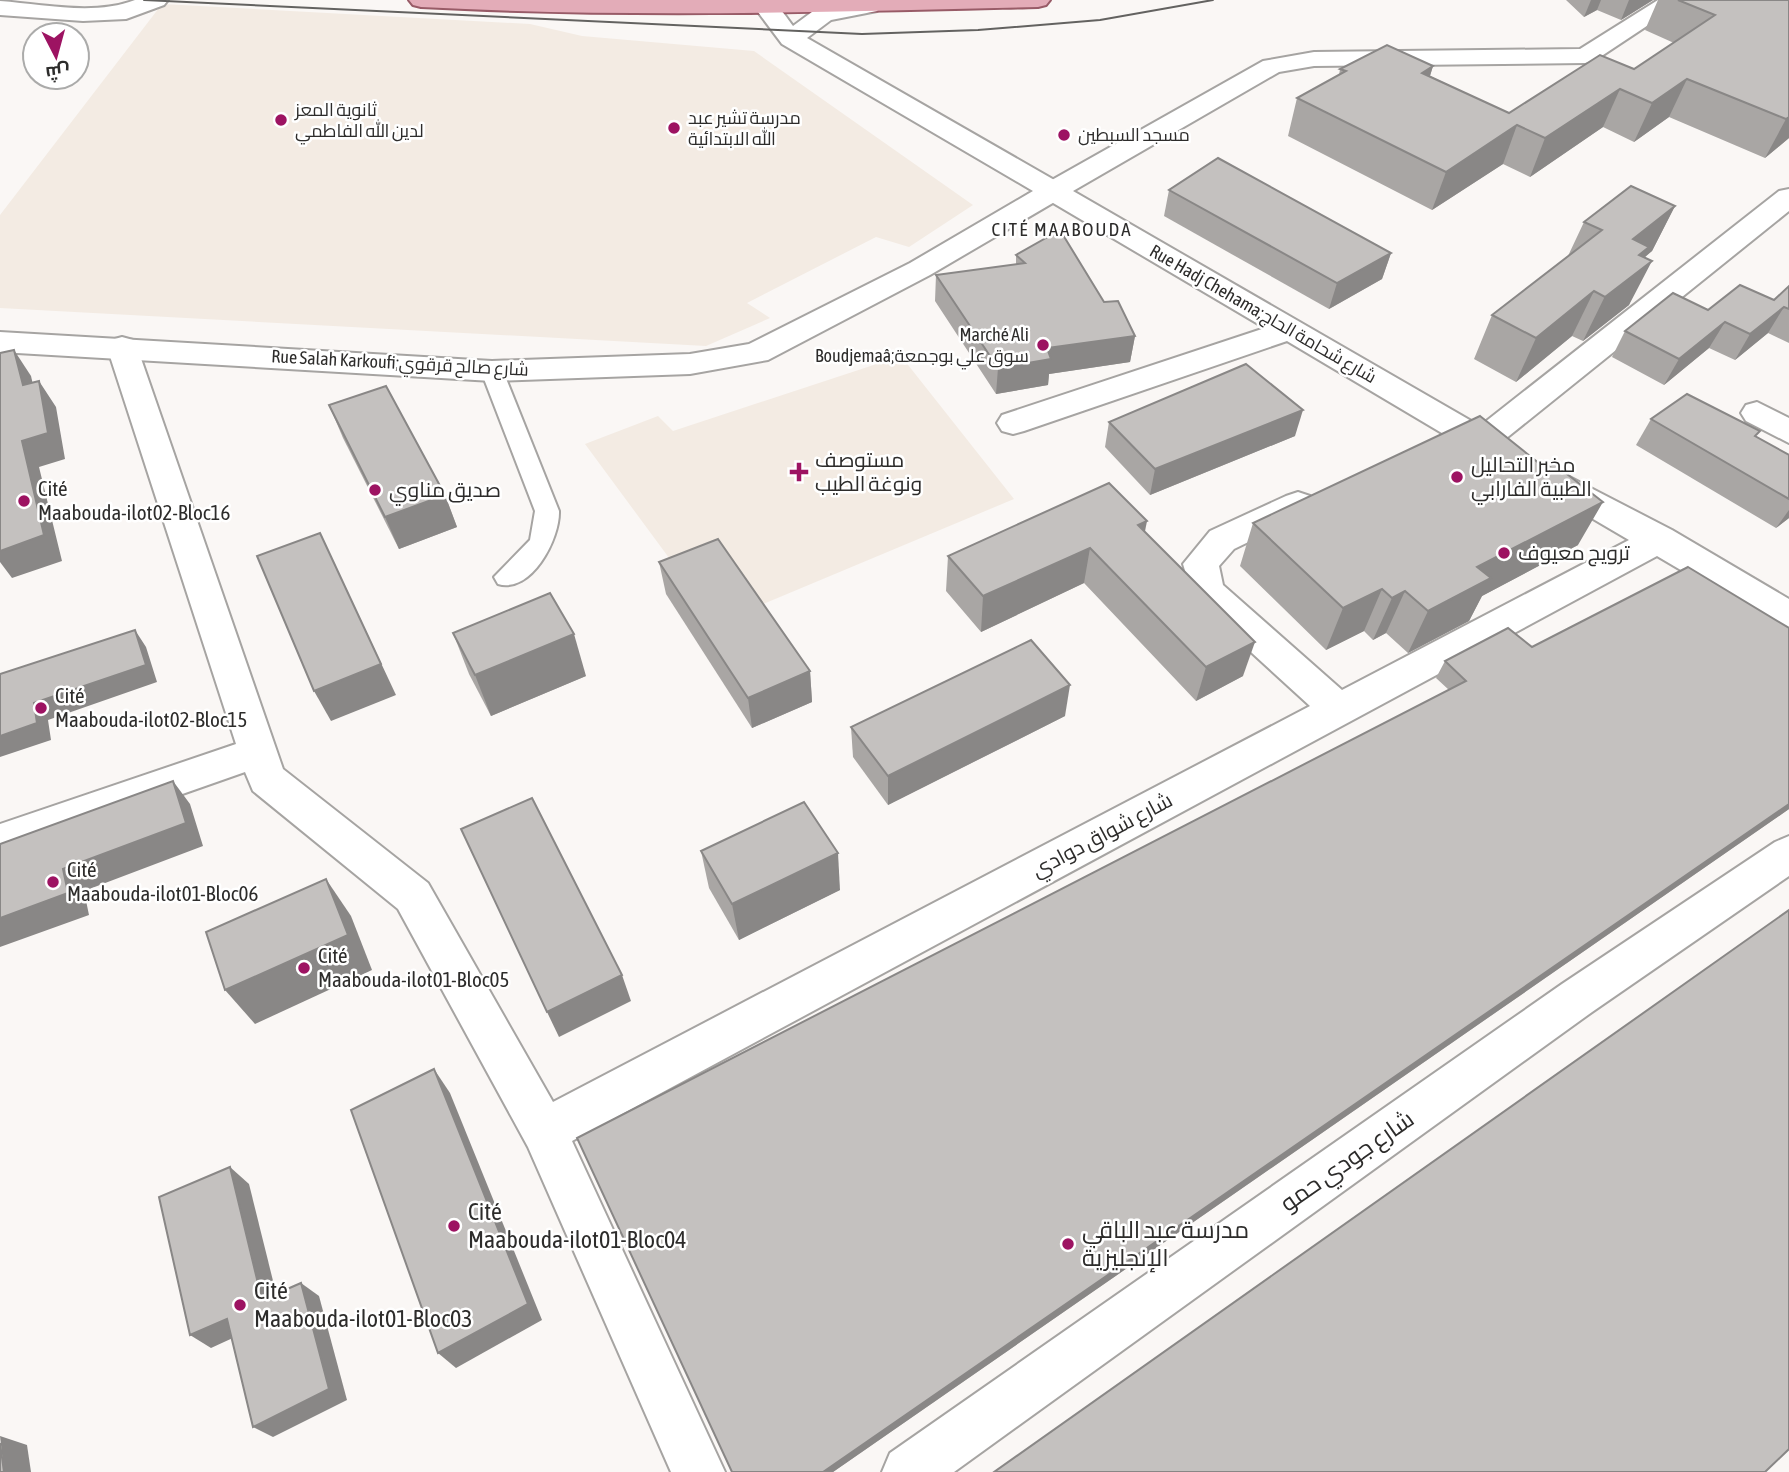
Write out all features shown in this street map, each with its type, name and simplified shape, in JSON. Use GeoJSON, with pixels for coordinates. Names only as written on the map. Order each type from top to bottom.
{"type":"FeatureCollection","features":[{"type":"Feature","properties":{"kind":"main road"},"geometry":{"type":"LineString","coordinates":[[421,0],[548,7],[699,4],[767,8],[1038,0]]}},
{"type":"Feature","properties":{"kind":"street"},"geometry":{"type":"LineString","coordinates":[[0,8],[83,14],[126,12],[156,0]]}},
{"type":"Feature","properties":{"kind":"street","name":"Rue Salah Karkoufi;شارع صالح قرقوي"},"geometry":{"type":"LineString","coordinates":[[0,342],[122,347],[492,371],[690,364],[757,353],[920,269],[1272,66],[1314,59],[1585,56],[1674,0]]}},
{"type":"Feature","properties":{"kind":"street"},"geometry":{"type":"LineString","coordinates":[[791,39],[824,14],[869,6]]}},
{"type":"Feature","properties":{"kind":"street","name":"Rue Hadj Chehama;شارع شحامة الحاج"},"geometry":{"type":"LineString","coordinates":[[767,8],[791,39],[1469,435],[1660,539],[1789,616]]}},
{"type":"Feature","properties":{"kind":"street"},"geometry":{"type":"LineString","coordinates":[[1420,446],[1469,435],[1789,197]]}},
{"type":"Feature","properties":{"kind":"street"},"geometry":{"type":"LineString","coordinates":[[1013,424],[1290,330]]}},
{"type":"Feature","properties":{"kind":"street"},"geometry":{"type":"LineString","coordinates":[[122,347],[267,779],[413,896],[544,1131],[698,1472]]}},
{"type":"Feature","properties":{"kind":"street"},"geometry":{"type":"LineString","coordinates":[[1758,412],[1789,432]]}},
{"type":"Feature","properties":{"kind":"street"},"geometry":{"type":"LineString","coordinates":[[1321,493],[1222,540],[1201,564],[1207,592],[1339,710]]}},
{"type":"Feature","properties":{"kind":"street","name":"شارع شواق دوادي"},"geometry":{"type":"LineString","coordinates":[[544,1131],[1660,539]]}},
{"type":"Feature","properties":{"kind":"street"},"geometry":{"type":"LineString","coordinates":[[0,841],[258,752]]}},
{"type":"Feature","properties":{"kind":"street","name":"شارع جودي حمو"},"geometry":{"type":"LineString","coordinates":[[909,1472],[1577,998],[1789,855]]}},
{"type":"Feature","properties":{"kind":"lane"},"geometry":{"type":"LineString","coordinates":[[492,371],[547,511],[548,528],[540,550],[507,577]]}},
{"type":"Feature","properties":{"kind":"shaded area"},"geometry":{"type":"Polygon","coordinates":[[[162,4],[530,24],[582,36],[754,51],[973,205],[909,247],[876,237],[747,303],[770,318],[706,346],[0,308],[0,215],[162,4]]]}},
{"type":"Feature","properties":{"kind":"shaded area","name":"مستوصف ونوغة الطيب"},"geometry":{"type":"Polygon","coordinates":[[[901,356],[1014,499],[749,610],[689,585],[585,444],[658,416],[673,431],[901,356]]]}},
{"type":"Feature","properties":{"kind":"building"},"geometry":{"type":"Polygon","coordinates":[[[1678,0],[1789,0],[1789,117],[1786,119],[1687,79],[1652,103],[1620,89],[1545,138],[1517,125],[1446,172],[1297,98],[1346,71],[1340,69],[1387,45],[1433,66],[1422,73],[1509,113],[1600,55],[1634,69],[1715,15],[1678,0]]]}},
{"type":"Feature","properties":{"kind":"building"},"geometry":{"type":"Polygon","coordinates":[[[1218,158],[1391,253],[1337,283],[1169,190],[1218,158]]]}},
{"type":"Feature","properties":{"kind":"building"},"geometry":{"type":"Polygon","coordinates":[[[1631,186],[1675,206],[1633,239],[1649,247],[1639,255],[1652,261],[1605,297],[1594,291],[1536,338],[1492,315],[1602,230],[1584,222],[1631,186]]]}},
{"type":"Feature","properties":{"kind":"building","name":"Marché Ali Boudjemaâ;سوق علي بوجمعة"},"geometry":{"type":"Polygon","coordinates":[[[1060,230],[1104,302],[1118,301],[1135,336],[1047,348],[1051,359],[998,368],[936,275],[1025,263],[1016,255],[1060,230]]]}},
{"type":"Feature","properties":{"kind":"building"},"geometry":{"type":"Polygon","coordinates":[[[1740,285],[1774,300],[1789,286],[1789,309],[1784,307],[1750,334],[1725,322],[1679,359],[1625,331],[1673,293],[1708,310],[1740,285]]]}},
{"type":"Feature","properties":{"kind":"building"},"geometry":{"type":"Polygon","coordinates":[[[14,350],[23,385],[39,381],[48,433],[22,441],[44,535],[0,551],[0,353],[14,350]]]}},
{"type":"Feature","properties":{"kind":"building"},"geometry":{"type":"Polygon","coordinates":[[[1246,364],[1303,410],[1155,469],[1109,422],[1246,364]]]}},
{"type":"Feature","properties":{"kind":"building"},"geometry":{"type":"Polygon","coordinates":[[[386,386],[445,495],[385,517],[329,405],[386,386]]]}},
{"type":"Feature","properties":{"kind":"building"},"geometry":{"type":"Polygon","coordinates":[[[1687,394],[1760,431],[1755,436],[1789,455],[1789,499],[1651,419],[1687,394]]]}},
{"type":"Feature","properties":{"kind":"building"},"geometry":{"type":"Polygon","coordinates":[[[1480,416],[1545,468],[1554,464],[1603,502],[1477,567],[1491,578],[1428,611],[1405,591],[1392,598],[1382,589],[1343,608],[1253,523],[1480,416]]]}},
{"type":"Feature","properties":{"kind":"building"},"geometry":{"type":"Polygon","coordinates":[[[1109,483],[1147,521],[1138,525],[1255,642],[1206,667],[1090,548],[983,596],[948,556],[1109,483]]]}},
{"type":"Feature","properties":{"kind":"building"},"geometry":{"type":"Polygon","coordinates":[[[320,533],[381,664],[314,691],[257,556],[320,533]]]}},
{"type":"Feature","properties":{"kind":"building"},"geometry":{"type":"Polygon","coordinates":[[[718,539],[810,671],[748,698],[659,562],[718,539]]]}},
{"type":"Feature","properties":{"kind":"building"},"geometry":{"type":"Polygon","coordinates":[[[1688,567],[1789,628],[1789,804],[823,1472],[732,1472],[577,1138],[1466,681],[1445,661],[1508,628],[1532,647],[1688,567]]]}},
{"type":"Feature","properties":{"kind":"building"},"geometry":{"type":"Polygon","coordinates":[[[550,593],[574,634],[475,675],[453,633],[550,593]]]}},
{"type":"Feature","properties":{"kind":"building"},"geometry":{"type":"Polygon","coordinates":[[[135,630],[146,665],[34,703],[37,723],[0,736],[0,674],[135,630]]]}},
{"type":"Feature","properties":{"kind":"building"},"geometry":{"type":"Polygon","coordinates":[[[1031,640],[1070,685],[888,776],[851,727],[1031,640]]]}},
{"type":"Feature","properties":{"kind":"building"},"geometry":{"type":"Polygon","coordinates":[[[173,781],[186,823],[63,869],[68,893],[0,918],[0,844],[173,781]]]}},
{"type":"Feature","properties":{"kind":"building"},"geometry":{"type":"Polygon","coordinates":[[[532,798],[622,975],[547,1012],[461,829],[532,798]]]}},
{"type":"Feature","properties":{"kind":"building"},"geometry":{"type":"Polygon","coordinates":[[[804,802],[838,853],[732,904],[701,851],[804,802]]]}},
{"type":"Feature","properties":{"kind":"building"},"geometry":{"type":"Polygon","coordinates":[[[326,879],[348,935],[225,990],[206,932],[326,879]]]}},
{"type":"Feature","properties":{"kind":"building"},"geometry":{"type":"Polygon","coordinates":[[[1789,910],[1789,1449],[1765,1472],[994,1472],[1789,910]]]}},
{"type":"Feature","properties":{"kind":"building","name":"Cité Maabouda-ilot01-Bloc04"},"geometry":{"type":"Polygon","coordinates":[[[434,1069],[528,1304],[438,1353],[351,1110],[434,1069]]]}},
{"type":"Feature","properties":{"kind":"building","name":"Cité Maabouda-ilot01-Bloc03"},"geometry":{"type":"Polygon","coordinates":[[[230,1167],[262,1300],[301,1283],[329,1389],[253,1427],[227,1319],[190,1335],[159,1197],[230,1167]]]}},
{"type":"Feature","properties":{"kind":"building"},"geometry":{"type":"Polygon","coordinates":[[[0,1443],[4,1472],[0,1472],[0,1443]]]}},
{"type":"Feature","properties":{"kind":"tram line"},"geometry":{"type":"LineString","coordinates":[[144,0],[862,34],[978,30],[1100,20],[1213,0]]}},
{"type":"Feature","properties":{"kind":"place","name":"ثانوية المعز لدين الله الفاطمي"},"geometry":{"type":"Point","coordinates":[281,120]}},
{"type":"Feature","properties":{"kind":"place","name":"مدرسة تشير عبد الله الابتدائية"},"geometry":{"type":"Point","coordinates":[674,128]}},
{"type":"Feature","properties":{"kind":"place","name":"مسجد السبطين"},"geometry":{"type":"Point","coordinates":[1064,135]}},
{"type":"Feature","properties":{"kind":"place","name":"Marché Ali Boudjemaâ;سوق علي بوجمعة"},"geometry":{"type":"Point","coordinates":[1043,345]}},
{"type":"Feature","properties":{"kind":"place","name":"مستوصف ونوغة الطيب"},"geometry":{"type":"Point","coordinates":[799,472]}},
{"type":"Feature","properties":{"kind":"place","name":"مخبر التحاليل الطبية الفارابي"},"geometry":{"type":"Point","coordinates":[1457,477]}},
{"type":"Feature","properties":{"kind":"place","name":"صديق مناوي"},"geometry":{"type":"Point","coordinates":[375,490]}},
{"type":"Feature","properties":{"kind":"place","name":"Cité Maabouda-ilot02-Bloc16"},"geometry":{"type":"Point","coordinates":[24,501]}},
{"type":"Feature","properties":{"kind":"place","name":"ترويج معيوف"},"geometry":{"type":"Point","coordinates":[1504,553]}},
{"type":"Feature","properties":{"kind":"place","name":"Cité Maabouda-ilot02-Bloc15"},"geometry":{"type":"Point","coordinates":[41,708]}},
{"type":"Feature","properties":{"kind":"place","name":"Cité Maabouda-ilot01-Bloc06"},"geometry":{"type":"Point","coordinates":[53,882]}},
{"type":"Feature","properties":{"kind":"place","name":"Cité Maabouda-ilot01-Bloc05"},"geometry":{"type":"Point","coordinates":[304,968]}},
{"type":"Feature","properties":{"kind":"place","name":"Cité Maabouda-ilot01-Bloc04"},"geometry":{"type":"Point","coordinates":[454,1226]}},
{"type":"Feature","properties":{"kind":"place","name":"مدرسة عبد الباقي الإنجليزية"},"geometry":{"type":"Point","coordinates":[1068,1244]}},
{"type":"Feature","properties":{"kind":"place","name":"Cité Maabouda-ilot01-Bloc03"},"geometry":{"type":"Point","coordinates":[240,1305]}},
{"type":"Feature","properties":{"kind":"district","name":"CITÉ MAABOUDA"},"geometry":{"type":"Point","coordinates":[1062,229]}}]}
